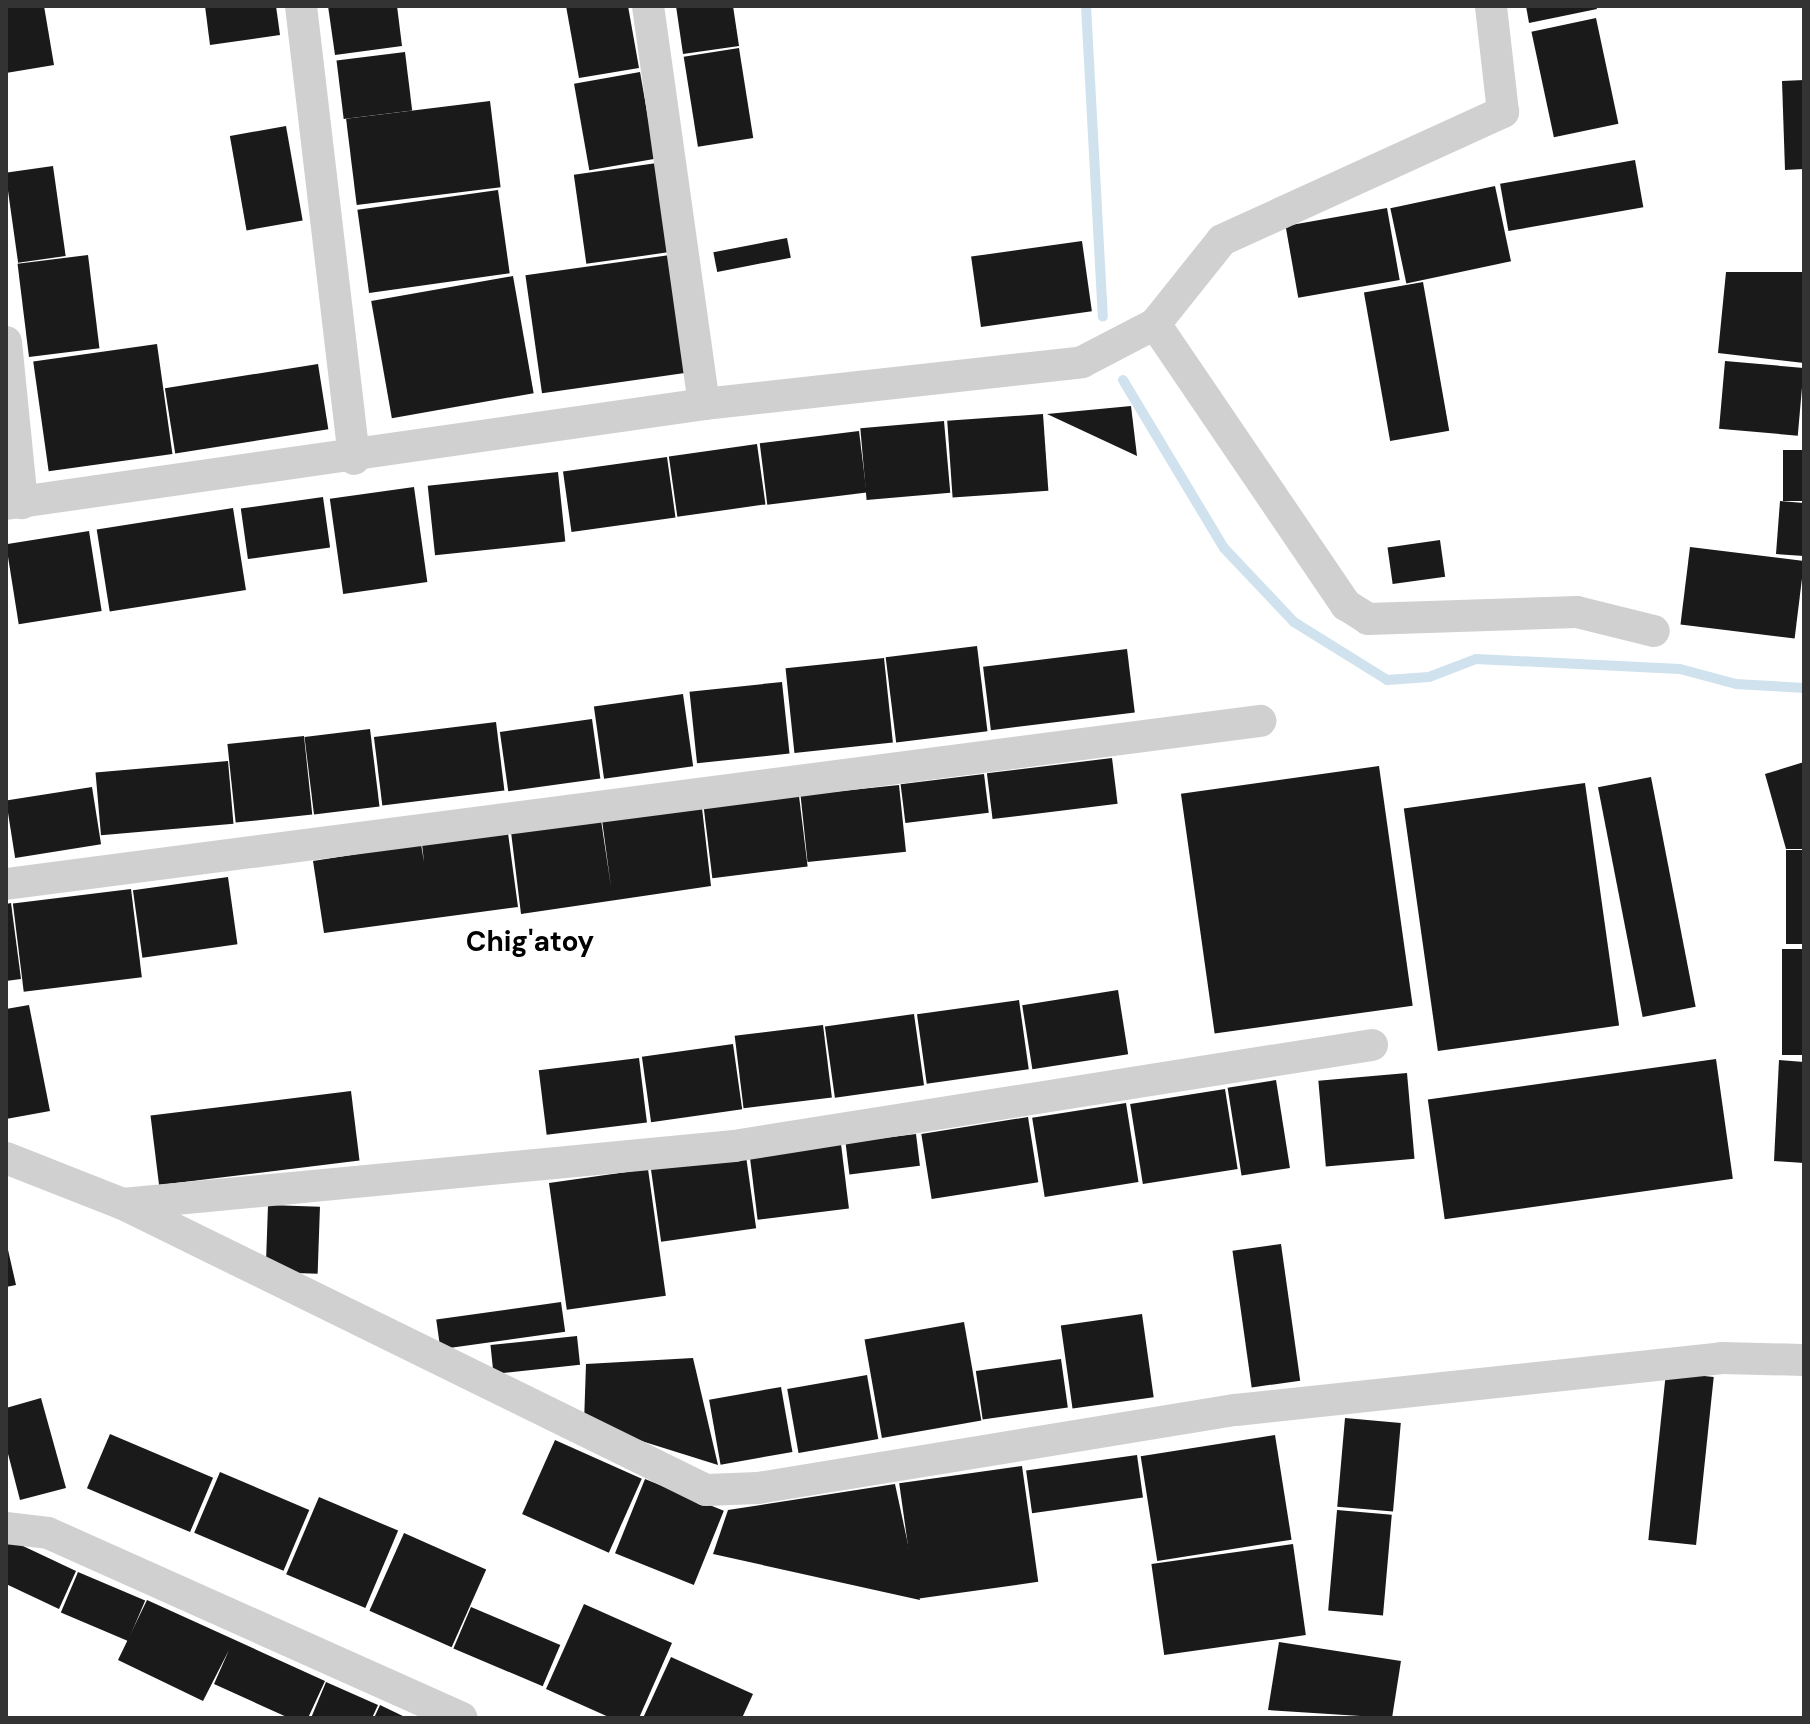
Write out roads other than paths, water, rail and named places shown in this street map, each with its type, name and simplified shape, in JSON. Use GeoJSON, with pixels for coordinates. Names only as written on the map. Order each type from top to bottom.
{"type":"FeatureCollection","features":[{"type":"Feature","properties":{"kind":"street"},"geometry":{"type":"LineString","coordinates":[[301,6],[354,459]]}},
{"type":"Feature","properties":{"kind":"street"},"geometry":{"type":"LineString","coordinates":[[648,6],[704,404]]}},
{"type":"Feature","properties":{"kind":"street"},"geometry":{"type":"LineString","coordinates":[[6,342],[14,504],[354,459],[704,404],[1082,362],[1155,324],[1222,240],[1503,112],[1491,6]]}},
{"type":"Feature","properties":{"kind":"street"},"geometry":{"type":"LineString","coordinates":[[1155,324],[1346,605],[1368,619],[1577,612],[1654,631]]}},
{"type":"Feature","properties":{"kind":"street"},"geometry":{"type":"LineString","coordinates":[[6,884],[1260,721]]}},
{"type":"Feature","properties":{"kind":"street"},"geometry":{"type":"LineString","coordinates":[[123,1204],[734,1146],[1372,1045]]}},
{"type":"Feature","properties":{"kind":"street"},"geometry":{"type":"LineString","coordinates":[[6,1158],[123,1204],[706,1490],[758,1488],[1236,1410],[1722,1358],[1804,1360]]}},
{"type":"Feature","properties":{"kind":"street"},"geometry":{"type":"LineString","coordinates":[[6,1528],[48,1533],[462,1718]]}},
{"type":"Feature","properties":{"kind":"waterway"},"geometry":{"type":"LineString","coordinates":[[1086,6],[1103,317]]}},
{"type":"Feature","properties":{"kind":"waterway"},"geometry":{"type":"LineString","coordinates":[[1123,380],[1224,548],[1294,622],[1387,680],[1429,677],[1476,659],[1680,669],[1736,684],[1804,688]]}},
{"type":"Feature","properties":{"kind":"district","name":"Chig'atoy"},"geometry":{"type":"Point","coordinates":[530,942]}}]}
